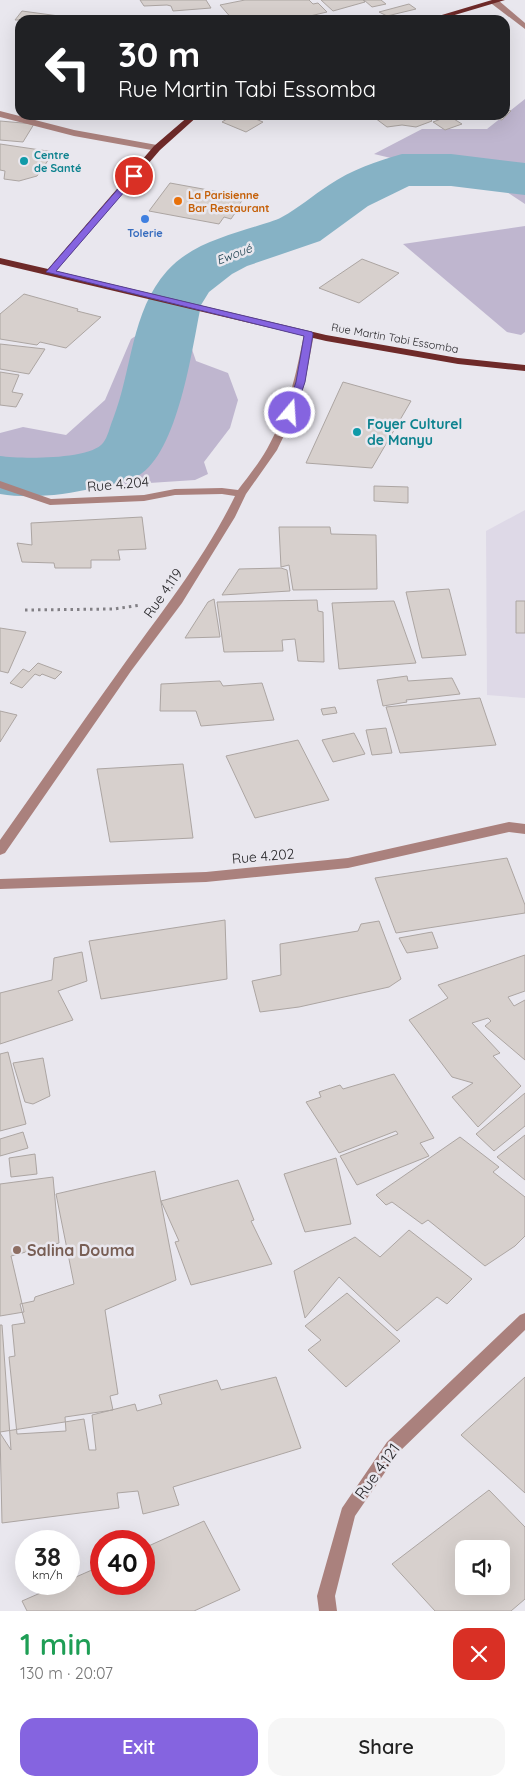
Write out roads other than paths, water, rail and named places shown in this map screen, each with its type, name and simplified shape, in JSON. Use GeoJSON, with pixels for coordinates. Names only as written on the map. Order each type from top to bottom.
{"type":"FeatureCollection","features":[{"type":"Feature","properties":{"kind":"main road"},"geometry":{"type":"LineString","coordinates":[[447,15],[498,1]]}},
{"type":"Feature","properties":{"kind":"main road"},"geometry":{"type":"LineString","coordinates":[[50,272],[157,148],[189,120]]}},
{"type":"Feature","properties":{"kind":"main road","name":"Rue Martin Tabi Essomba"},"geometry":{"type":"LineString","coordinates":[[0,261],[309,334],[472,364],[525,368]]}},
{"type":"Feature","properties":{"kind":"street"},"geometry":{"type":"LineString","coordinates":[[498,1],[525,27]]}},
{"type":"Feature","properties":{"kind":"street"},"geometry":{"type":"LineString","coordinates":[[0,114],[15,118]]}},
{"type":"Feature","properties":{"kind":"street"},"geometry":{"type":"LineString","coordinates":[[22,120],[74,134],[157,148]]}},
{"type":"Feature","properties":{"kind":"street","name":"Rue 4.119"},"geometry":{"type":"LineString","coordinates":[[0,850],[127,668],[178,600],[230,517],[241,494],[272,450],[290,413],[300,382],[309,334]]}},
{"type":"Feature","properties":{"kind":"street","name":"Rue 4.204"},"geometry":{"type":"LineString","coordinates":[[0,484],[50,502],[144,498],[175,492],[222,491],[241,494]]}},
{"type":"Feature","properties":{"kind":"street","name":"Rue 4.202"},"geometry":{"type":"LineString","coordinates":[[0,884],[206,877],[339,864],[509,827],[525,829]]}},
{"type":"Feature","properties":{"kind":"street","name":"Rue 4.121"},"geometry":{"type":"LineString","coordinates":[[328,1611],[326,1596],[348,1513],[393,1446],[525,1320]]}},
{"type":"Feature","properties":{"kind":"waterway","name":"Ewoué"},"geometry":{"type":"LineString","coordinates":[[0,475],[13,477],[73,474],[115,464],[130,453],[151,399],[173,305],[187,282],[212,262],[228,254],[301,229],[349,195],[375,181],[402,170],[451,170],[525,179]]}},
{"type":"Feature","properties":{"kind":"place","name":"Centre de Santé"},"geometry":{"type":"Point","coordinates":[24,161]}},
{"type":"Feature","properties":{"kind":"place","name":"La Parisienne Bar Restaurant"},"geometry":{"type":"Point","coordinates":[178,201]}},
{"type":"Feature","properties":{"kind":"place","name":"Tolerie"},"geometry":{"type":"Point","coordinates":[145,219]}},
{"type":"Feature","properties":{"kind":"place","name":"Foyer Culturel de Manyu"},"geometry":{"type":"Point","coordinates":[357,432]}},
{"type":"Feature","properties":{"kind":"place","name":"Salina Douma"},"geometry":{"type":"Point","coordinates":[17,1250]}}]}
